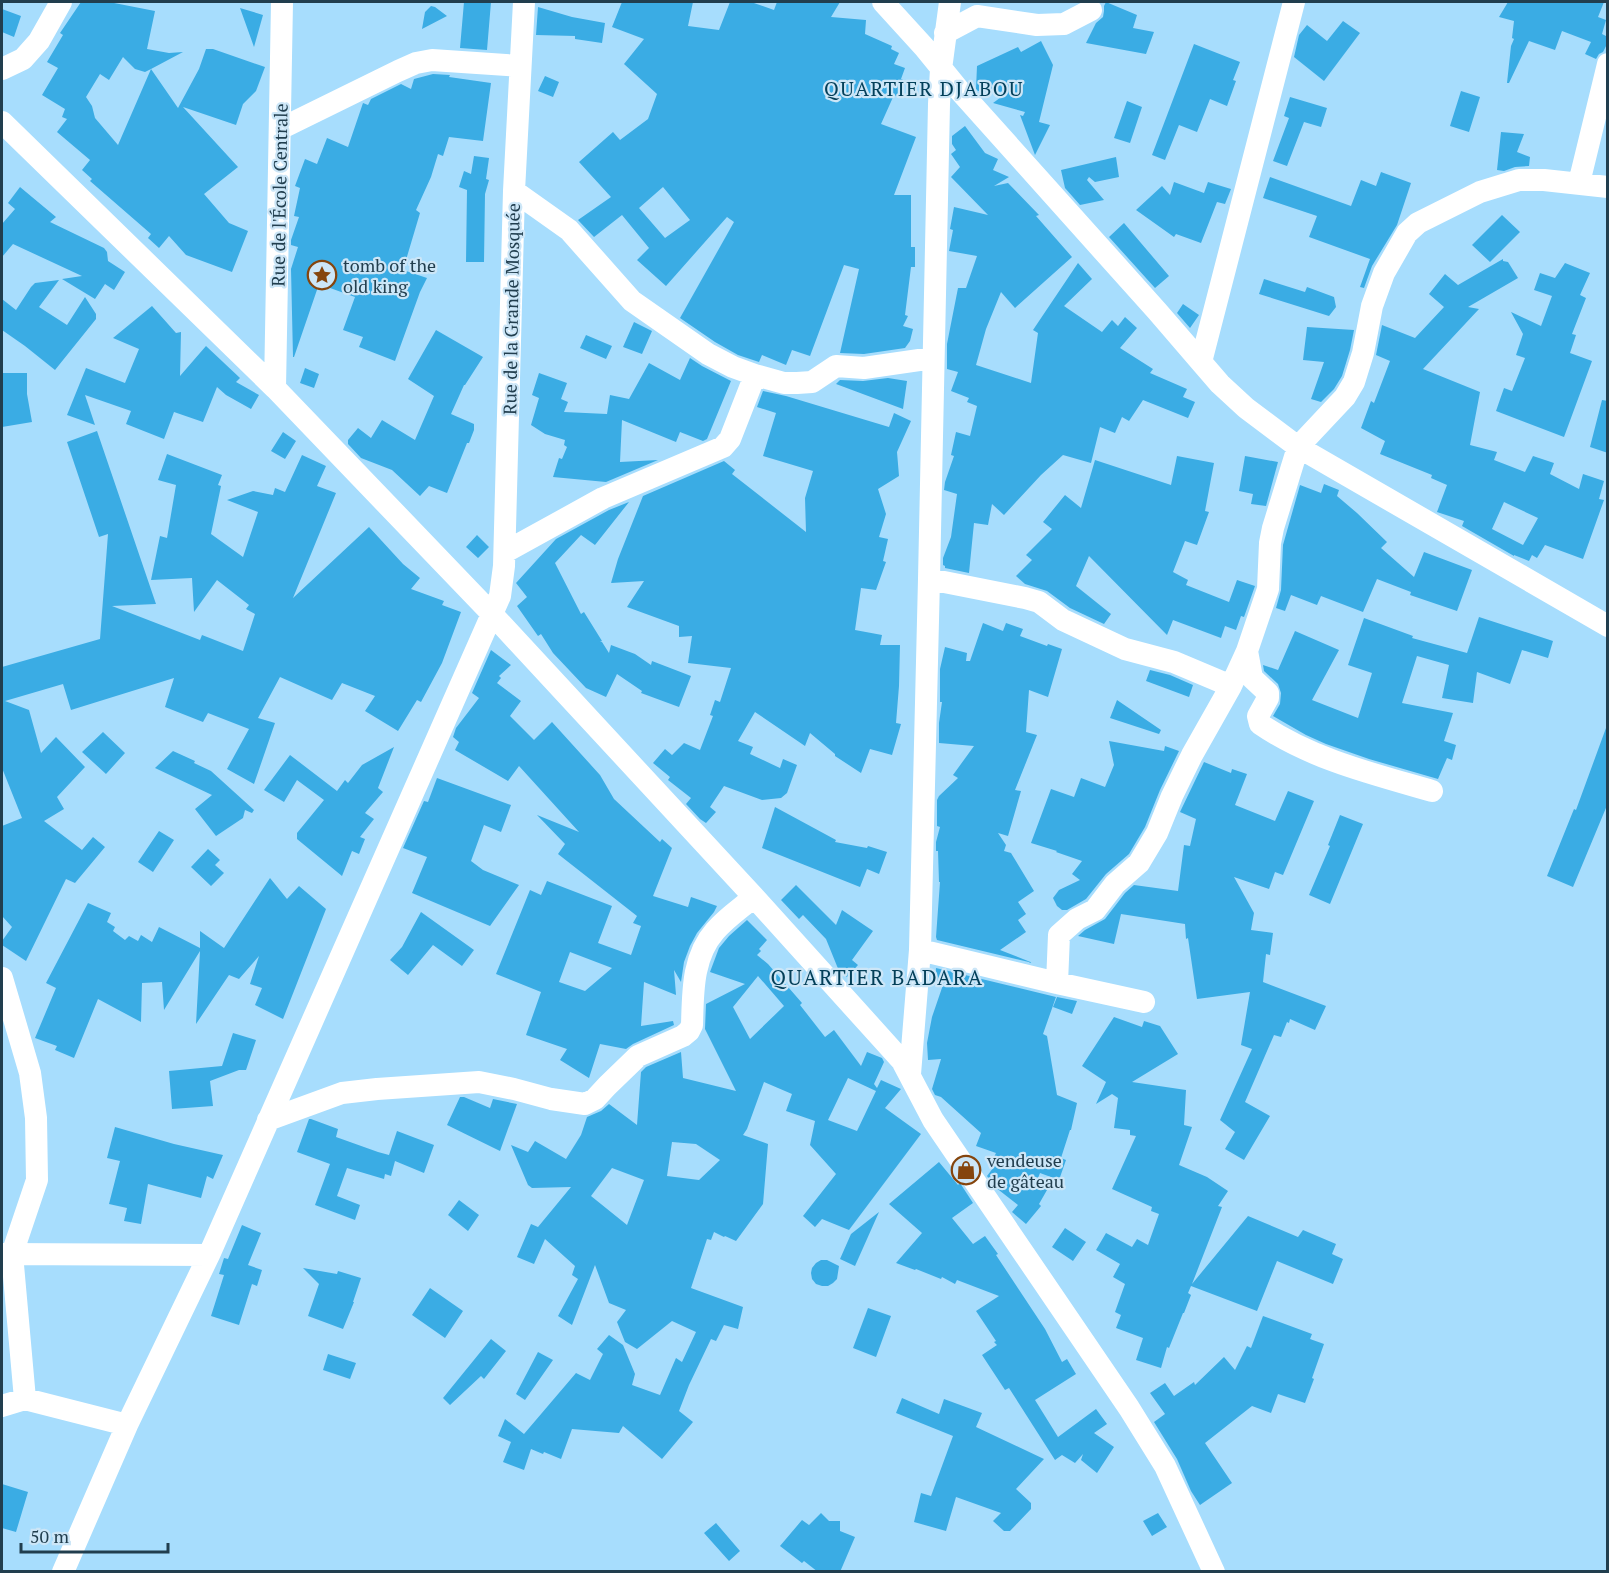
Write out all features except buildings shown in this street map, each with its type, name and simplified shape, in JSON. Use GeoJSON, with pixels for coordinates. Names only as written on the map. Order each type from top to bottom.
{"type":"FeatureCollection","features":[{"type":"Feature","properties":{"kind":"street"},"geometry":{"type":"LineString","coordinates":[[2,69],[23,59],[39,41],[61,2]]}},
{"type":"Feature","properties":{"kind":"street","name":"Rue de l'École Centrale"},"geometry":{"type":"LineString","coordinates":[[275,388],[282,2]]}},
{"type":"Feature","properties":{"kind":"street","name":"Rue de la Grande Mosquée"},"geometry":{"type":"LineString","coordinates":[[63,1572],[127,1425],[209,1255],[500,596],[505,552],[514,191],[524,2]]}},
{"type":"Feature","properties":{"kind":"street"},"geometry":{"type":"LineString","coordinates":[[883,2],[1201,362],[1246,408],[1298,447],[1608,626]]}},
{"type":"Feature","properties":{"kind":"street"},"geometry":{"type":"LineString","coordinates":[[910,1074],[920,950],[939,104],[950,2]]}},
{"type":"Feature","properties":{"kind":"street"},"geometry":{"type":"LineString","coordinates":[[1201,362],[1294,2]]}},
{"type":"Feature","properties":{"kind":"street"},"geometry":{"type":"LineString","coordinates":[[945,33],[977,16],[1037,25],[1064,24],[1091,10]]}},
{"type":"Feature","properties":{"kind":"street"},"geometry":{"type":"LineString","coordinates":[[280,129],[416,63],[432,60],[520,66]]}},
{"type":"Feature","properties":{"kind":"street"},"geometry":{"type":"LineString","coordinates":[[1579,183],[1608,64]]}},
{"type":"Feature","properties":{"kind":"street"},"geometry":{"type":"LineString","coordinates":[[2,122],[275,388],[492,615],[754,897],[902,1061],[933,1120],[1129,1408],[1165,1466],[1214,1572]]}},
{"type":"Feature","properties":{"kind":"street"},"geometry":{"type":"LineString","coordinates":[[1057,983],[1059,935],[1077,919],[1095,910],[1115,884],[1139,863],[1157,833],[1192,755],[1231,686],[1247,651],[1268,589],[1273,528],[1298,447],[1344,397],[1354,382],[1363,353],[1372,306],[1384,273],[1407,233],[1418,223],[1480,192],[1519,180],[1544,180],[1608,187]]}},
{"type":"Feature","properties":{"kind":"street"},"geometry":{"type":"LineString","coordinates":[[514,191],[569,230],[632,301],[708,354],[734,367],[784,383],[812,382],[836,366],[864,368],[933,357]]}},
{"type":"Feature","properties":{"kind":"street"},"geometry":{"type":"LineString","coordinates":[[505,552],[603,498],[723,447],[730,439],[755,375]]}},
{"type":"Feature","properties":{"kind":"street"},"geometry":{"type":"LineString","coordinates":[[929,579],[1039,602],[1063,620],[1125,649],[1174,662],[1231,686]]}},
{"type":"Feature","properties":{"kind":"street"},"geometry":{"type":"LineString","coordinates":[[1247,651],[1252,678],[1268,693],[1268,698],[1258,716],[1260,724],[1280,738],[1349,767],[1432,791]]}},
{"type":"Feature","properties":{"kind":"street"},"geometry":{"type":"LineString","coordinates":[[268,1120],[342,1093],[479,1082],[575,1104],[585,1104],[595,1099],[638,1056],[689,1031],[692,1025],[696,966],[702,951],[716,930],[754,897]]}},
{"type":"Feature","properties":{"kind":"street"},"geometry":{"type":"LineString","coordinates":[[920,950],[1144,1002]]}},
{"type":"Feature","properties":{"kind":"street"},"geometry":{"type":"LineString","coordinates":[[2,978],[30,1073],[36,1118],[37,1180],[7,1254],[25,1399]]}},
{"type":"Feature","properties":{"kind":"street"},"geometry":{"type":"LineString","coordinates":[[7,1254],[209,1255]]}},
{"type":"Feature","properties":{"kind":"street"},"geometry":{"type":"LineString","coordinates":[[2,1406],[25,1399],[127,1425]]}},
{"type":"Feature","properties":{"kind":"place","name":"tomb of the old king"},"geometry":{"type":"Point","coordinates":[322,275]}},
{"type":"Feature","properties":{"kind":"place","name":"vendeuse de gâteau"},"geometry":{"type":"Point","coordinates":[966,1170]}},
{"type":"Feature","properties":{"kind":"district","name":"QUARTIER DJABOU"},"geometry":{"type":"Point","coordinates":[924,88]}},
{"type":"Feature","properties":{"kind":"district","name":"QUARTIER BADARA"},"geometry":{"type":"Point","coordinates":[877,977]}}]}
